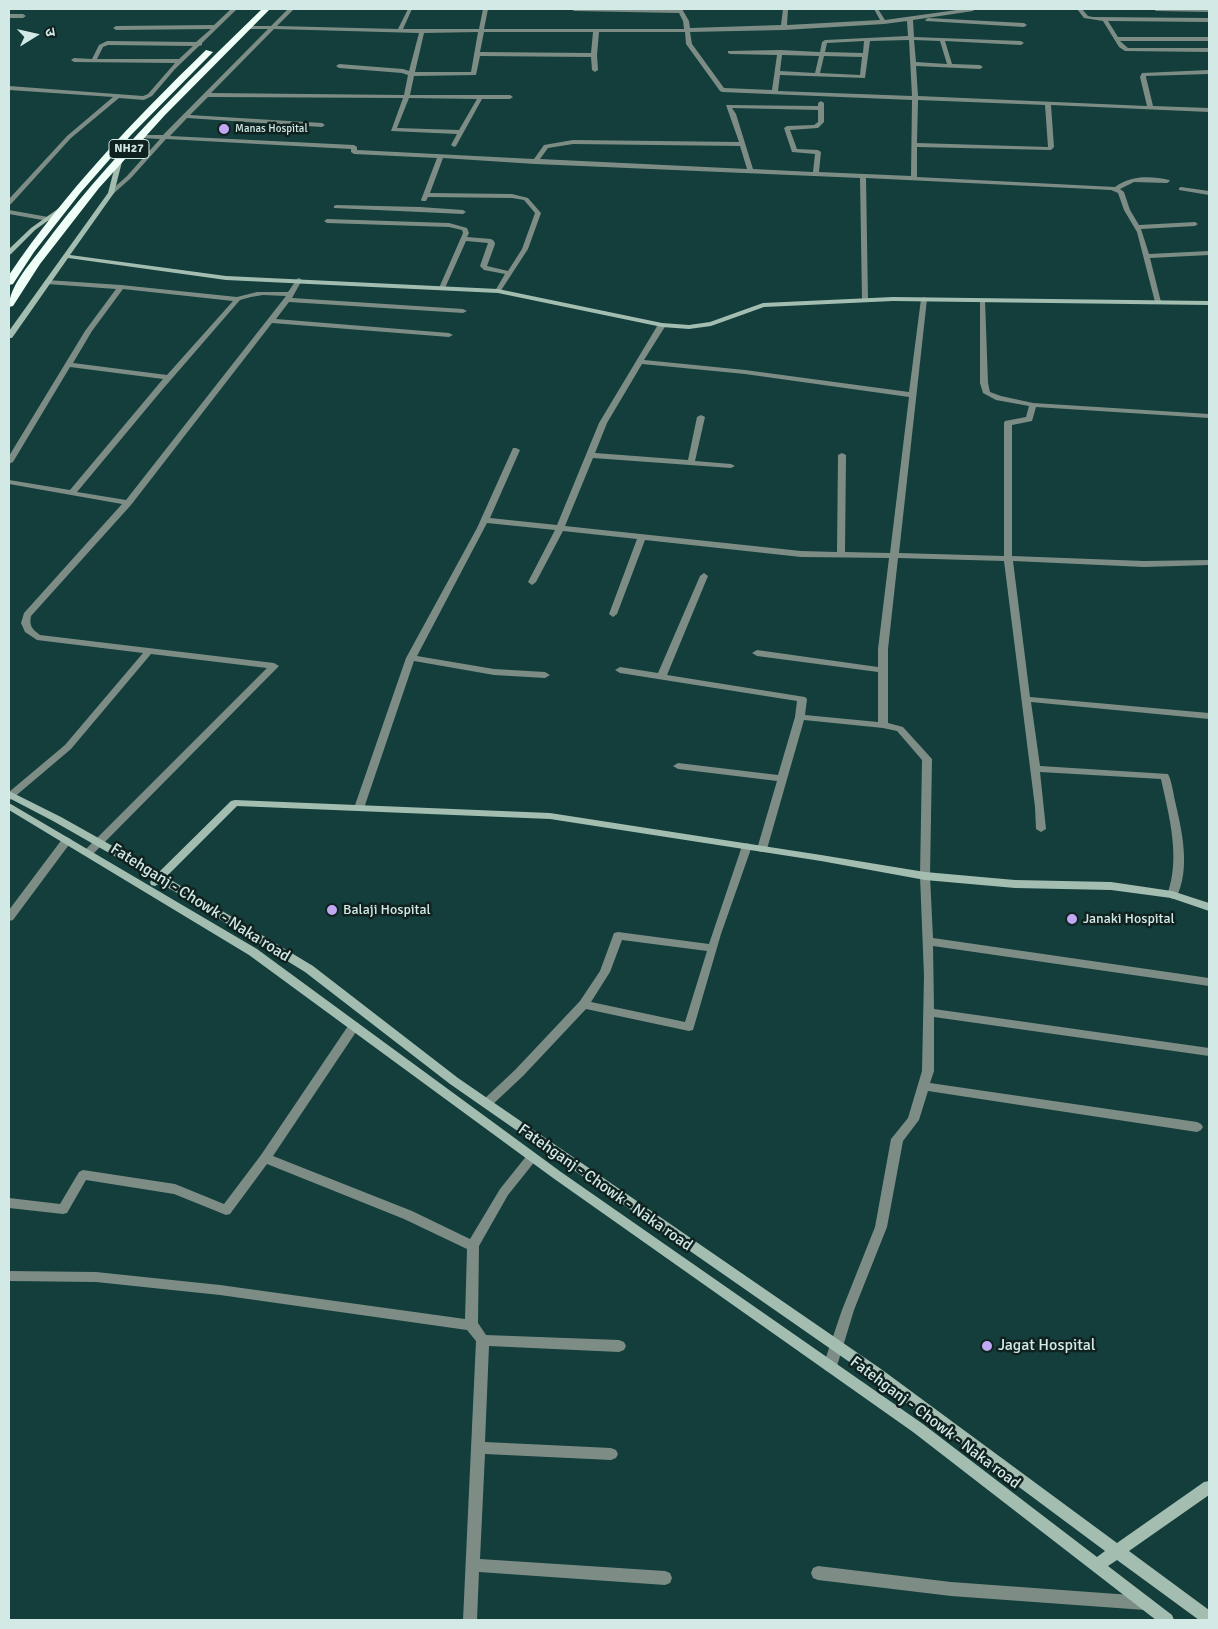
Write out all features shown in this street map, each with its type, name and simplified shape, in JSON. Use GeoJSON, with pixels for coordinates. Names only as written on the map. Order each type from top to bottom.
{"type":"FeatureCollection","features":[{"type":"Feature","properties":{"kind":"highway","name":"NH27"},"geometry":{"type":"LineString","coordinates":[[9,304],[40,256],[76,208],[141,136],[266,9]]}},
{"type":"Feature","properties":{"kind":"highway","name":"NH27"},"geometry":{"type":"LineString","coordinates":[[9,282],[64,207],[104,158],[238,23]]}},
{"type":"Feature","properties":{"kind":"street"},"geometry":{"type":"LineString","coordinates":[[145,98],[234,9]]}},
{"type":"Feature","properties":{"kind":"street"},"geometry":{"type":"LineString","coordinates":[[9,336],[111,193],[129,177],[164,138],[291,9]]}},
{"type":"Feature","properties":{"kind":"street"},"geometry":{"type":"LineString","coordinates":[[400,30],[410,9]]}},
{"type":"Feature","properties":{"kind":"street"},"geometry":{"type":"LineString","coordinates":[[339,66],[403,71],[410,74],[474,74],[485,9]]}},
{"type":"Feature","properties":{"kind":"street"},"geometry":{"type":"LineString","coordinates":[[574,9],[680,10],[689,31],[689,44],[722,90],[733,114],[750,170]]}},
{"type":"Feature","properties":{"kind":"street"},"geometry":{"type":"LineString","coordinates":[[784,28],[785,9]]}},
{"type":"Feature","properties":{"kind":"street"},"geometry":{"type":"LineString","coordinates":[[876,9],[884,22]]}},
{"type":"Feature","properties":{"kind":"street"},"geometry":{"type":"LineString","coordinates":[[248,27],[482,31],[689,31],[884,22],[973,9]]}},
{"type":"Feature","properties":{"kind":"street"},"geometry":{"type":"LineString","coordinates":[[1079,9],[1088,18],[1105,20],[1209,20]]}},
{"type":"Feature","properties":{"kind":"street"},"geometry":{"type":"LineString","coordinates":[[1156,9],[1209,10]]}},
{"type":"Feature","properties":{"kind":"street"},"geometry":{"type":"LineString","coordinates":[[9,16],[23,16]]}},
{"type":"Feature","properties":{"kind":"street"},"geometry":{"type":"LineString","coordinates":[[917,18],[943,22],[1024,25]]}},
{"type":"Feature","properties":{"kind":"street"},"geometry":{"type":"LineString","coordinates":[[910,19],[915,98],[914,178]]}},
{"type":"Feature","properties":{"kind":"street"},"geometry":{"type":"LineString","coordinates":[[1105,20],[1116,39],[1127,50],[1209,50]]}},
{"type":"Feature","properties":{"kind":"street"},"geometry":{"type":"LineString","coordinates":[[116,28],[217,28]]}},
{"type":"Feature","properties":{"kind":"street"},"geometry":{"type":"LineString","coordinates":[[422,30],[410,74],[407,95],[393,130],[462,132]]}},
{"type":"Feature","properties":{"kind":"street"},"geometry":{"type":"LineString","coordinates":[[595,70],[596,32]]}},
{"type":"Feature","properties":{"kind":"street"},"geometry":{"type":"LineString","coordinates":[[817,75],[824,42],[827,41],[911,38],[1021,43]]}},
{"type":"Feature","properties":{"kind":"street"},"geometry":{"type":"LineString","coordinates":[[777,73],[863,77],[867,39]]}},
{"type":"Feature","properties":{"kind":"street"},"geometry":{"type":"LineString","coordinates":[[942,39],[950,66]]}},
{"type":"Feature","properties":{"kind":"street"},"geometry":{"type":"LineString","coordinates":[[1116,39],[1209,39]]}},
{"type":"Feature","properties":{"kind":"street"},"geometry":{"type":"LineString","coordinates":[[94,60],[101,46],[107,43],[200,44]]}},
{"type":"Feature","properties":{"kind":"street"},"geometry":{"type":"LineString","coordinates":[[730,52],[865,55]]}},
{"type":"Feature","properties":{"kind":"street"},"geometry":{"type":"LineString","coordinates":[[775,92],[780,52]]}},
{"type":"Feature","properties":{"kind":"street"},"geometry":{"type":"LineString","coordinates":[[478,54],[594,55]]}},
{"type":"Feature","properties":{"kind":"street"},"geometry":{"type":"LineString","coordinates":[[74,60],[182,61]]}},
{"type":"Feature","properties":{"kind":"street"},"geometry":{"type":"LineString","coordinates":[[913,64],[980,67]]}},
{"type":"Feature","properties":{"kind":"street"},"geometry":{"type":"LineString","coordinates":[[1150,107],[1143,77],[1144,74],[1209,72]]}},
{"type":"Feature","properties":{"kind":"street"},"geometry":{"type":"LineString","coordinates":[[9,88],[161,99]]}},
{"type":"Feature","properties":{"kind":"street"},"geometry":{"type":"LineString","coordinates":[[722,90],[1209,110]]}},
{"type":"Feature","properties":{"kind":"street"},"geometry":{"type":"LineString","coordinates":[[816,174],[818,152],[794,151],[787,128],[816,127],[821,122],[821,94]]}},
{"type":"Feature","properties":{"kind":"street"},"geometry":{"type":"LineString","coordinates":[[208,95],[510,97]]}},
{"type":"Feature","properties":{"kind":"street"},"geometry":{"type":"LineString","coordinates":[[9,203],[69,137],[118,96]]}},
{"type":"Feature","properties":{"kind":"street"},"geometry":{"type":"LineString","coordinates":[[454,145],[481,96]]}},
{"type":"Feature","properties":{"kind":"street"},"geometry":{"type":"LineString","coordinates":[[914,145],[1049,150],[1051,147],[1048,103]]}},
{"type":"Feature","properties":{"kind":"street"},"geometry":{"type":"LineString","coordinates":[[728,106],[821,108]]}},
{"type":"Feature","properties":{"kind":"street"},"geometry":{"type":"LineString","coordinates":[[186,116],[322,125]]}},
{"type":"Feature","properties":{"kind":"street"},"geometry":{"type":"LineString","coordinates":[[141,136],[354,147],[354,152],[535,162],[750,170],[1116,189],[1121,192],[1127,210],[1137,227],[1147,256],[1158,302]]}},
{"type":"Feature","properties":{"kind":"street"},"geometry":{"type":"LineString","coordinates":[[535,162],[546,146],[573,142],[742,144]]}},
{"type":"Feature","properties":{"kind":"street"},"geometry":{"type":"LineString","coordinates":[[420,209],[441,156]]}},
{"type":"Feature","properties":{"kind":"street"},"geometry":{"type":"LineString","coordinates":[[111,193],[120,158]]}},
{"type":"Feature","properties":{"kind":"street"},"geometry":{"type":"LineString","coordinates":[[863,176],[865,300]]}},
{"type":"Feature","properties":{"kind":"street"},"geometry":{"type":"LineString","coordinates":[[1116,189],[1124,182],[1134,179],[1168,181]]}},
{"type":"Feature","properties":{"kind":"street"},"geometry":{"type":"LineString","coordinates":[[1181,189],[1209,193]]}},
{"type":"Feature","properties":{"kind":"street"},"geometry":{"type":"LineString","coordinates":[[426,195],[512,196],[526,198],[534,205],[538,213],[529,240],[498,291]]}},
{"type":"Feature","properties":{"kind":"street"},"geometry":{"type":"LineString","coordinates":[[9,253],[33,229],[64,207]]}},
{"type":"Feature","properties":{"kind":"street"},"geometry":{"type":"LineString","coordinates":[[336,207],[463,212]]}},
{"type":"Feature","properties":{"kind":"street"},"geometry":{"type":"LineString","coordinates":[[9,212],[48,219]]}},
{"type":"Feature","properties":{"kind":"street"},"geometry":{"type":"LineString","coordinates":[[327,221],[460,226],[465,229],[466,233],[442,288]]}},
{"type":"Feature","properties":{"kind":"street"},"geometry":{"type":"LineString","coordinates":[[1137,227],[1195,224]]}},
{"type":"Feature","properties":{"kind":"street"},"geometry":{"type":"LineString","coordinates":[[463,239],[491,242],[492,244],[483,266],[486,269],[510,273]]}},
{"type":"Feature","properties":{"kind":"street"},"geometry":{"type":"LineString","coordinates":[[1147,256],[1209,253]]}},
{"type":"Feature","properties":{"kind":"street"},"geometry":{"type":"LineString","coordinates":[[65,256],[226,278],[498,291],[662,325],[689,328],[711,324],[744,310],[763,305],[865,300],[924,299],[1209,303]]}},
{"type":"Feature","properties":{"kind":"street"},"geometry":{"type":"LineString","coordinates":[[88,853],[274,666],[37,637],[28,630],[24,623],[27,616],[128,503],[271,321],[289,297],[298,280]]}},
{"type":"Feature","properties":{"kind":"street"},"geometry":{"type":"LineString","coordinates":[[47,282],[121,286],[238,299]]}},
{"type":"Feature","properties":{"kind":"street"},"geometry":{"type":"LineString","coordinates":[[9,462],[121,286]]}},
{"type":"Feature","properties":{"kind":"street"},"geometry":{"type":"LineString","coordinates":[[72,493],[169,377],[238,299],[247,295],[268,293],[289,297],[463,311]]}},
{"type":"Feature","properties":{"kind":"street"},"geometry":{"type":"LineString","coordinates":[[883,724],[883,649],[924,299]]}},
{"type":"Feature","properties":{"kind":"street"},"geometry":{"type":"LineString","coordinates":[[982,300],[984,383],[987,393],[999,398],[1033,405],[1209,416]]}},
{"type":"Feature","properties":{"kind":"street"},"geometry":{"type":"LineString","coordinates":[[271,321],[449,335]]}},
{"type":"Feature","properties":{"kind":"street"},"geometry":{"type":"LineString","coordinates":[[532,582],[560,529],[603,423],[662,325]]}},
{"type":"Feature","properties":{"kind":"street"},"geometry":{"type":"LineString","coordinates":[[639,362],[744,372],[913,395]]}},
{"type":"Feature","properties":{"kind":"street"},"geometry":{"type":"LineString","coordinates":[[69,365],[169,377]]}},
{"type":"Feature","properties":{"kind":"street"},"geometry":{"type":"LineString","coordinates":[[1033,405],[1029,419],[1008,423],[1008,558],[1041,829]]}},
{"type":"Feature","properties":{"kind":"street"},"geometry":{"type":"LineString","coordinates":[[691,463],[701,417]]}},
{"type":"Feature","properties":{"kind":"street"},"geometry":{"type":"LineString","coordinates":[[359,808],[411,658],[484,520],[516,450]]}},
{"type":"Feature","properties":{"kind":"street"},"geometry":{"type":"LineString","coordinates":[[590,455],[731,466]]}},
{"type":"Feature","properties":{"kind":"street"},"geometry":{"type":"LineString","coordinates":[[841,555],[842,455]]}},
{"type":"Feature","properties":{"kind":"street"},"geometry":{"type":"LineString","coordinates":[[9,482],[128,503]]}},
{"type":"Feature","properties":{"kind":"street"},"geometry":{"type":"LineString","coordinates":[[484,520],[801,554],[1008,558],[1144,564],[1209,562]]}},
{"type":"Feature","properties":{"kind":"street"},"geometry":{"type":"LineString","coordinates":[[613,614],[642,537]]}},
{"type":"Feature","properties":{"kind":"street"},"geometry":{"type":"LineString","coordinates":[[660,677],[704,576]]}},
{"type":"Feature","properties":{"kind":"street"},"geometry":{"type":"LineString","coordinates":[[149,651],[68,747],[9,798],[98,843],[160,878],[309,969],[454,1081],[836,1346],[1209,1619]]}},
{"type":"Feature","properties":{"kind":"street"},"geometry":{"type":"LineString","coordinates":[[757,653],[883,670]]}},
{"type":"Feature","properties":{"kind":"street"},"geometry":{"type":"LineString","coordinates":[[411,658],[494,672],[545,675]]}},
{"type":"Feature","properties":{"kind":"street"},"geometry":{"type":"LineString","coordinates":[[620,670],[802,700],[800,716],[762,849]]}},
{"type":"Feature","properties":{"kind":"street"},"geometry":{"type":"LineString","coordinates":[[1025,700],[1209,716]]}},
{"type":"Feature","properties":{"kind":"street"},"geometry":{"type":"LineString","coordinates":[[800,716],[883,724],[900,729],[927,759],[925,876],[928,941],[928,1071],[913,1120],[897,1139],[880,1227],[830,1366]]}},
{"type":"Feature","properties":{"kind":"street"},"geometry":{"type":"LineString","coordinates":[[678,766],[782,780]]}},
{"type":"Feature","properties":{"kind":"street"},"geometry":{"type":"LineString","coordinates":[[1034,769],[1165,776],[1178,844],[1177,887],[1172,895]]}},
{"type":"Feature","properties":{"kind":"street","name":"Fatehganj - Chowk - Naka road"},"geometry":{"type":"LineString","coordinates":[[9,798],[67,840],[253,952],[532,1157],[918,1428],[1166,1620]]}},
{"type":"Feature","properties":{"kind":"street"},"geometry":{"type":"LineString","coordinates":[[148,889],[235,803],[550,816],[747,846],[925,876],[1015,884],[1111,886],[1172,895],[1209,907]]}},
{"type":"Feature","properties":{"kind":"street"},"geometry":{"type":"LineString","coordinates":[[9,917],[67,840]]}},
{"type":"Feature","properties":{"kind":"street"},"geometry":{"type":"LineString","coordinates":[[584,1004],[689,1027],[716,934],[747,846]]}},
{"type":"Feature","properties":{"kind":"street"},"geometry":{"type":"LineString","coordinates":[[486,1103],[519,1073],[584,1004],[605,972],[618,936],[713,948]]}},
{"type":"Feature","properties":{"kind":"street"},"geometry":{"type":"LineString","coordinates":[[928,941],[1209,982]]}},
{"type":"Feature","properties":{"kind":"street"},"geometry":{"type":"LineString","coordinates":[[929,1012],[1209,1052]]}},
{"type":"Feature","properties":{"kind":"street"},"geometry":{"type":"LineString","coordinates":[[9,1203],[63,1209],[83,1175],[175,1189],[226,1210],[265,1158],[354,1026]]}},
{"type":"Feature","properties":{"kind":"street"},"geometry":{"type":"LineString","coordinates":[[924,1086],[1197,1127]]}},
{"type":"Feature","properties":{"kind":"street"},"geometry":{"type":"LineString","coordinates":[[470,1620],[483,1340],[471,1325],[473,1246],[504,1192],[532,1157]]}},
{"type":"Feature","properties":{"kind":"street"},"geometry":{"type":"LineString","coordinates":[[265,1158],[408,1215],[473,1246]]}},
{"type":"Feature","properties":{"kind":"street"},"geometry":{"type":"LineString","coordinates":[[9,1276],[96,1277],[220,1290],[471,1325]]}},
{"type":"Feature","properties":{"kind":"street"},"geometry":{"type":"LineString","coordinates":[[483,1340],[619,1346]]}},
{"type":"Feature","properties":{"kind":"street"},"geometry":{"type":"LineString","coordinates":[[478,1448],[611,1454]]}},
{"type":"Feature","properties":{"kind":"street"},"geometry":{"type":"LineString","coordinates":[[1096,1566],[1209,1487]]}},
{"type":"Feature","properties":{"kind":"street"},"geometry":{"type":"LineString","coordinates":[[472,1565],[665,1578]]}},
{"type":"Feature","properties":{"kind":"street"},"geometry":{"type":"LineString","coordinates":[[818,1573],[950,1589],[1145,1603]]}},
{"type":"Feature","properties":{"kind":"place","name":"Manas Hospital"},"geometry":{"type":"Point","coordinates":[224,129]}},
{"type":"Feature","properties":{"kind":"place","name":"Balaji Hospital"},"geometry":{"type":"Point","coordinates":[332,910]}},
{"type":"Feature","properties":{"kind":"place","name":"Janaki Hospital"},"geometry":{"type":"Point","coordinates":[1072,919]}},
{"type":"Feature","properties":{"kind":"place","name":"Jagat Hospital"},"geometry":{"type":"Point","coordinates":[987,1346]}}]}
